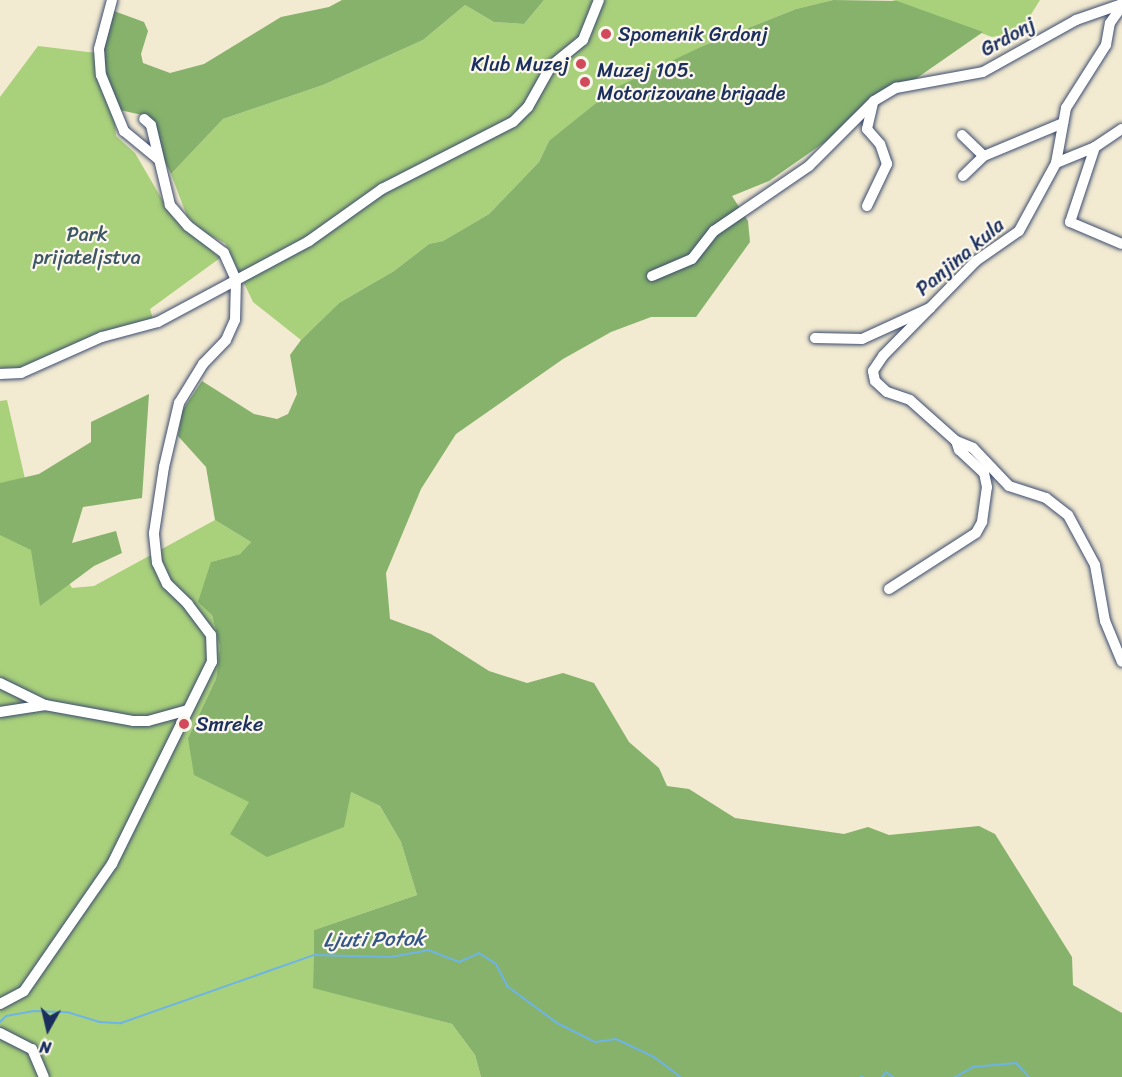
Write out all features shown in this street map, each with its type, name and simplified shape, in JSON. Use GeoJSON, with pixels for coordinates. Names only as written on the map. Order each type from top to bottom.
{"type":"FeatureCollection","features":[{"type":"Feature","properties":{"kind":"street"},"geometry":{"type":"LineString","coordinates":[[112,0],[99,49],[101,75],[124,131],[158,159]]}},
{"type":"Feature","properties":{"kind":"street"},"geometry":{"type":"LineString","coordinates":[[0,374],[21,373],[102,337],[158,322],[309,241],[382,189],[522,115],[551,66],[583,40],[599,0]]}},
{"type":"Feature","properties":{"kind":"street","name":"Grdonj"},"geometry":{"type":"LineString","coordinates":[[652,276],[692,259],[714,231],[809,166],[874,101],[896,88],[999,65],[1076,20],[1122,5]]}},
{"type":"Feature","properties":{"kind":"street","name":"Panjina kula"},"geometry":{"type":"LineString","coordinates":[[814,338],[862,339],[930,308],[976,261],[1019,231],[1056,164],[1066,108],[1106,45],[1110,23],[1122,5]]}},
{"type":"Feature","properties":{"kind":"street"},"geometry":{"type":"LineString","coordinates":[[867,206],[887,164],[880,144],[867,129],[874,101]]}},
{"type":"Feature","properties":{"kind":"street"},"geometry":{"type":"LineString","coordinates":[[0,1004],[24,991],[97,888],[134,824],[212,662],[211,635],[188,604],[166,584],[157,563],[154,533],[164,467],[179,403],[203,364],[226,340],[235,320],[236,280],[224,253],[188,226],[170,205],[151,124],[144,118]]}},
{"type":"Feature","properties":{"kind":"street"},"geometry":{"type":"LineString","coordinates":[[963,176],[984,156],[1063,123]]}},
{"type":"Feature","properties":{"kind":"street"},"geometry":{"type":"LineString","coordinates":[[1056,164],[1095,147],[1122,129]]}},
{"type":"Feature","properties":{"kind":"street"},"geometry":{"type":"LineString","coordinates":[[962,135],[984,156]]}},
{"type":"Feature","properties":{"kind":"street"},"geometry":{"type":"LineString","coordinates":[[1095,147],[1070,222],[1122,244]]}},
{"type":"Feature","properties":{"kind":"street"},"geometry":{"type":"LineString","coordinates":[[930,308],[873,371],[880,388],[910,399],[956,441],[973,448],[989,461],[1009,486],[1046,498],[1068,515],[1095,564],[1106,621],[1122,662]]}},
{"type":"Feature","properties":{"kind":"street"},"geometry":{"type":"LineString","coordinates":[[889,589],[975,533],[982,522],[987,487],[984,473],[959,450],[956,441]]}},
{"type":"Feature","properties":{"kind":"street"},"geometry":{"type":"LineString","coordinates":[[0,683],[45,705],[141,722],[188,710]]}},
{"type":"Feature","properties":{"kind":"street"},"geometry":{"type":"LineString","coordinates":[[0,712],[45,705]]}},
{"type":"Feature","properties":{"kind":"street"},"geometry":{"type":"LineString","coordinates":[[0,1033],[32,1049],[44,1077]]}},
{"type":"Feature","properties":{"kind":"green space"},"geometry":{"type":"Polygon","coordinates":[[[342,0],[544,0],[524,24],[494,22],[465,5],[423,40],[323,85],[223,119],[171,174],[142,115],[120,110],[106,76],[103,51],[114,11],[144,22],[148,31],[141,54],[143,63],[170,73],[204,64],[281,17],[329,7],[342,0]]]}},
{"type":"Feature","properties":{"kind":"green space"},"geometry":{"type":"Polygon","coordinates":[[[544,0],[833,0],[796,9],[705,45],[549,141],[539,162],[489,214],[443,241],[429,244],[394,271],[339,303],[301,340],[253,302],[225,243],[203,232],[187,216],[171,174],[223,119],[323,85],[423,40],[465,5],[494,22],[524,24],[544,0]]]}},
{"type":"Feature","properties":{"kind":"green space"},"geometry":{"type":"Polygon","coordinates":[[[833,0],[897,1],[983,32],[769,181],[732,196],[748,221],[750,242],[696,317],[651,317],[611,332],[563,359],[456,434],[421,489],[386,573],[390,619],[431,634],[489,671],[527,683],[563,673],[594,683],[629,742],[659,768],[667,786],[689,789],[735,818],[844,834],[868,827],[889,835],[979,826],[995,834],[1072,957],[1073,985],[1122,1013],[1122,1077],[481,1077],[475,1055],[452,1024],[313,988],[314,930],[417,895],[401,842],[380,806],[351,792],[344,827],[267,857],[230,834],[249,802],[194,775],[188,738],[216,679],[220,647],[212,615],[198,602],[211,562],[240,554],[251,542],[215,520],[206,467],[178,436],[182,411],[202,381],[254,414],[277,419],[288,414],[297,394],[290,355],[301,340],[339,303],[394,271],[429,244],[443,241],[489,214],[539,162],[549,141],[615,88],[705,45],[796,9],[833,0]]]}},
{"type":"Feature","properties":{"kind":"green space"},"geometry":{"type":"Polygon","coordinates":[[[892,0],[1040,0],[1020,32],[992,37],[892,0]]]}},
{"type":"Feature","properties":{"kind":"green space","name":"Park prijateljstva"},"geometry":{"type":"Polygon","coordinates":[[[38,46],[96,53],[114,113],[116,136],[135,153],[170,213],[220,258],[150,309],[153,319],[21,369],[0,368],[0,97],[38,46]]]}},
{"type":"Feature","properties":{"kind":"green space"},"geometry":{"type":"Polygon","coordinates":[[[149,394],[142,498],[83,507],[72,543],[116,531],[122,553],[94,566],[40,606],[31,550],[0,535],[0,483],[39,474],[91,442],[91,422],[149,394]]]}},
{"type":"Feature","properties":{"kind":"green space"},"geometry":{"type":"Polygon","coordinates":[[[7,400],[36,527],[72,588],[94,586],[215,520],[251,542],[240,554],[211,562],[212,615],[220,647],[216,679],[188,738],[351,792],[380,806],[401,842],[417,895],[314,930],[313,987],[452,1024],[475,1055],[481,1077],[0,1077],[0,401],[7,400]]]}},
{"type":"Feature","properties":{"kind":"waterway","name":"Ljuti Potok"},"geometry":{"type":"LineString","coordinates":[[0,1022],[6,1016],[33,1011],[67,1012],[99,1022],[121,1023],[314,955],[390,957],[428,950],[459,962],[479,953],[496,964],[507,986],[557,1023],[595,1042],[616,1039],[654,1057],[681,1077]]}},
{"type":"Feature","properties":{"kind":"waterway","name":"Ljuti Potok"},"geometry":{"type":"LineString","coordinates":[[955,1077],[973,1067],[1016,1063],[1029,1077]]}},
{"type":"Feature","properties":{"kind":"waterway","name":"Ljuti Potok"},"geometry":{"type":"LineString","coordinates":[[882,1077],[886,1072],[893,1077]]}},
{"type":"Feature","properties":{"kind":"place","name":"Spomenik Grdonj"},"geometry":{"type":"Point","coordinates":[606,34]}},
{"type":"Feature","properties":{"kind":"place","name":"Klub Muzej"},"geometry":{"type":"Point","coordinates":[581,64]}},
{"type":"Feature","properties":{"kind":"place","name":"Muzej 105. Motorizovane brigade"},"geometry":{"type":"Point","coordinates":[585,82]}},
{"type":"Feature","properties":{"kind":"place","name":"Smreke"},"geometry":{"type":"Point","coordinates":[184,724]}}]}
